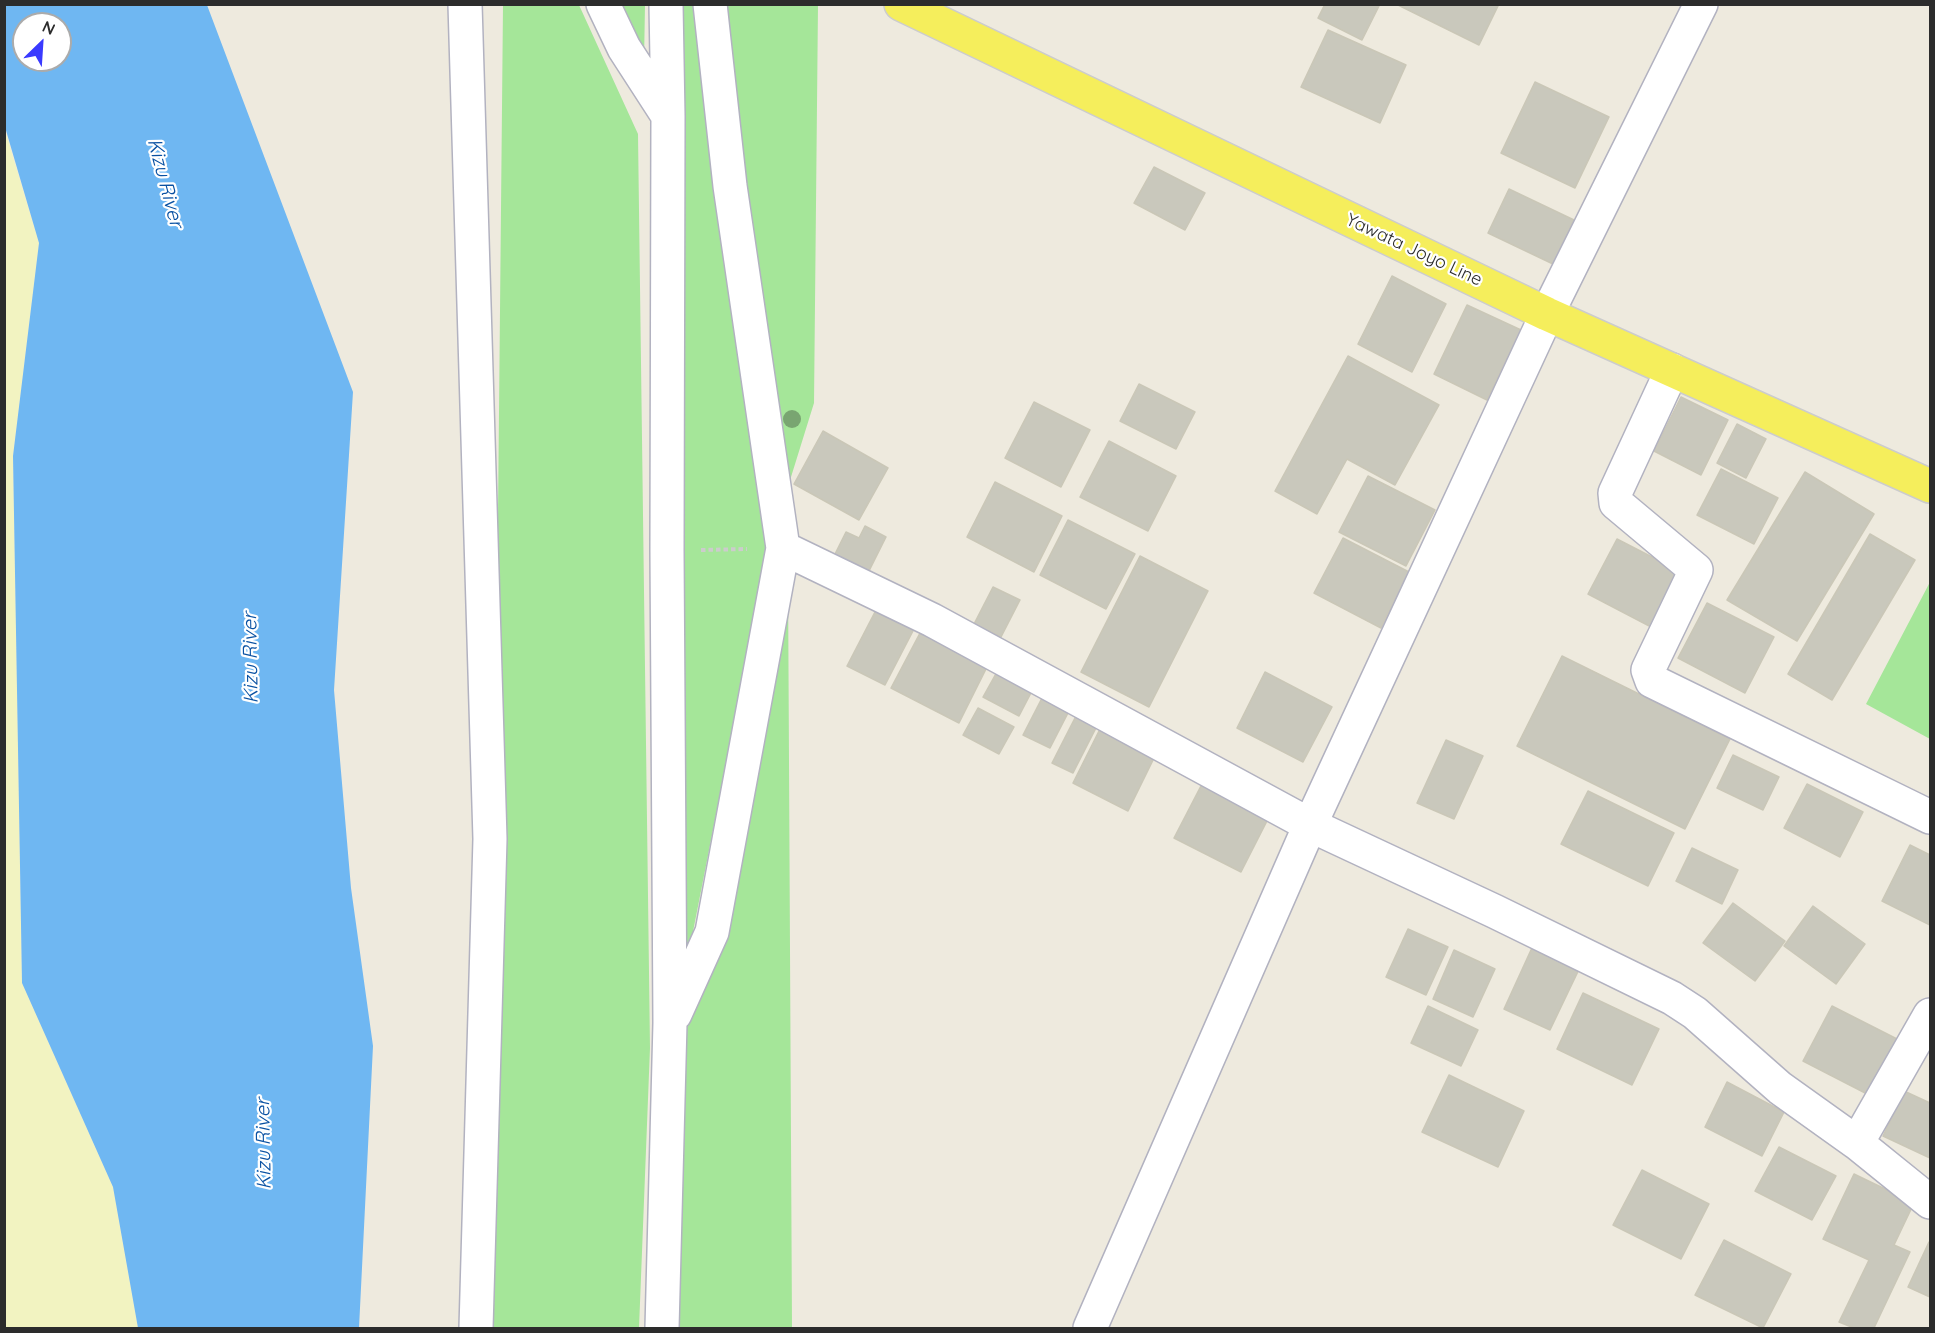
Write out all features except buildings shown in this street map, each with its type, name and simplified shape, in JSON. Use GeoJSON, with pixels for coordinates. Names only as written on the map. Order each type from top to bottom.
{"type":"FeatureCollection","features":[{"type":"Feature","properties":{"kind":"main road","name":"Yawata Joyo Line"},"geometry":{"type":"LineString","coordinates":[[901,4],[1547,314],[1930,486]]}},
{"type":"Feature","properties":{"kind":"street"},"geometry":{"type":"LineString","coordinates":[[465,4],[490,839],[476,1329]]}},
{"type":"Feature","properties":{"kind":"street"},"geometry":{"type":"LineString","coordinates":[[603,4],[624,48],[668,116]]}},
{"type":"Feature","properties":{"kind":"street"},"geometry":{"type":"LineString","coordinates":[[662,1329],[670,1023],[666,4]]}},
{"type":"Feature","properties":{"kind":"street"},"geometry":{"type":"LineString","coordinates":[[670,1023],[712,932],[783,548],[730,186],[710,4]]}},
{"type":"Feature","properties":{"kind":"street"},"geometry":{"type":"LineString","coordinates":[[1090,1329],[1310,825],[1547,314],[1701,4]]}},
{"type":"Feature","properties":{"kind":"street"},"geometry":{"type":"LineString","coordinates":[[1672,370],[1615,493],[1616,503],[1696,570],[1648,670],[1652,681],[1930,817]]}},
{"type":"Feature","properties":{"kind":"street"},"geometry":{"type":"LineString","coordinates":[[783,548],[932,620],[1310,825],[1672,998],[1695,1013],[1780,1088],[1857,1143],[1930,1202]]}},
{"type":"Feature","properties":{"kind":"street"},"geometry":{"type":"LineString","coordinates":[[1857,1143],[1930,1015]]}},
{"type":"Feature","properties":{"kind":"path"},"geometry":{"type":"LineString","coordinates":[[667,550],[783,548]]}},
{"type":"Feature","properties":{"kind":"green space"},"geometry":{"type":"Polygon","coordinates":[[[503,5],[579,5],[638,134],[650,1048],[639,1328],[490,1328],[503,5]]]}},
{"type":"Feature","properties":{"kind":"green space"},"geometry":{"type":"Polygon","coordinates":[[[618,5],[645,5],[644,62],[618,5]]]}},
{"type":"Feature","properties":{"kind":"green space"},"geometry":{"type":"Polygon","coordinates":[[[682,5],[818,5],[814,403],[768,551],[686,967],[682,5]]]}},
{"type":"Feature","properties":{"kind":"green space"},"geometry":{"type":"Polygon","coordinates":[[[788,573],[792,1328],[672,1328],[684,1013],[788,573]]]}},
{"type":"Feature","properties":{"kind":"green space"},"geometry":{"type":"Polygon","coordinates":[[[1930,582],[1930,739],[1866,704],[1930,582]]]}},
{"type":"Feature","properties":{"kind":"sand"},"geometry":{"type":"Polygon","coordinates":[[[4,127],[39,243],[13,456],[22,983],[113,1187],[138,1328],[5,1328],[4,127]]]}},
{"type":"Feature","properties":{"kind":"water","name":"Kizu River"},"geometry":{"type":"Polygon","coordinates":[[[4,5],[207,5],[353,392],[334,690],[351,888],[373,1046],[359,1328],[138,1328],[113,1187],[22,983],[13,456],[39,243],[5,127],[4,5]]]}}]}
